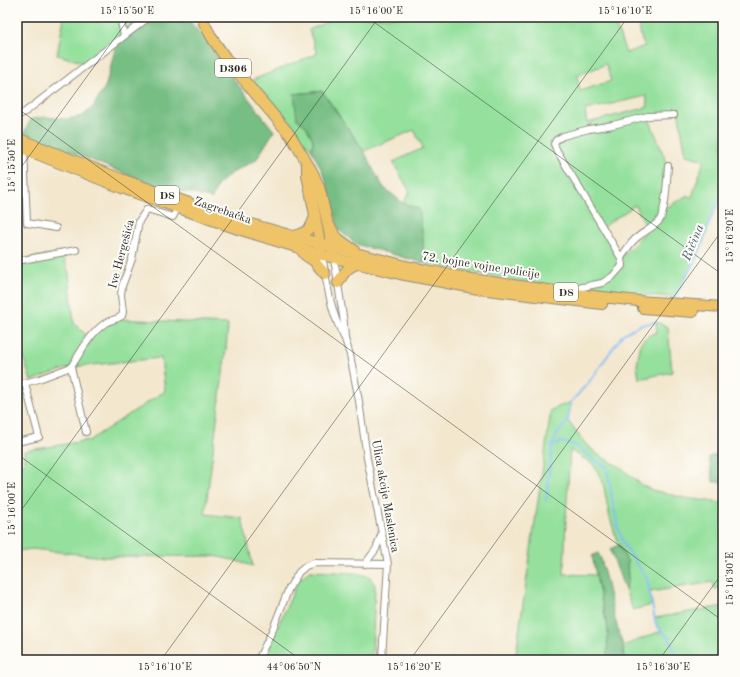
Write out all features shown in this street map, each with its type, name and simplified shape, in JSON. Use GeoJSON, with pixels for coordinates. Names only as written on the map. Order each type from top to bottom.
{"type":"FeatureCollection","features":[{"type":"Feature","properties":{"kind":"main road","name":"D306"},"geometry":{"type":"LineString","coordinates":[[202,17],[212,38],[227,60],[291,136],[308,164],[317,181],[332,247]]}},
{"type":"Feature","properties":{"kind":"main road","name":"Zagrebačka"},"geometry":{"type":"LineString","coordinates":[[17,138],[121,179],[237,220],[332,247]]}},
{"type":"Feature","properties":{"kind":"main road","name":"Zagrebačka"},"geometry":{"type":"LineString","coordinates":[[21,148],[122,188],[238,229],[334,258]]}},
{"type":"Feature","properties":{"kind":"main road","name":"D306"},"geometry":{"type":"LineString","coordinates":[[308,164],[307,175],[320,244]]}},
{"type":"Feature","properties":{"kind":"main road"},"geometry":{"type":"LineString","coordinates":[[294,236],[307,231],[314,222],[315,215]]}},
{"type":"Feature","properties":{"kind":"main road"},"geometry":{"type":"LineString","coordinates":[[327,221],[331,229],[340,240],[351,248],[358,259],[348,268],[338,283]]}},
{"type":"Feature","properties":{"kind":"main road"},"geometry":{"type":"LineString","coordinates":[[320,244],[322,255]]}},
{"type":"Feature","properties":{"kind":"main road"},"geometry":{"type":"LineString","coordinates":[[332,247],[334,258]]}},
{"type":"Feature","properties":{"kind":"main road","name":"72. bojne vojne policije"},"geometry":{"type":"LineString","coordinates":[[332,247],[358,259],[408,275],[479,289],[662,310],[723,313]]}},
{"type":"Feature","properties":{"kind":"main road"},"geometry":{"type":"LineString","coordinates":[[300,248],[305,255],[314,261],[326,274]]}},
{"type":"Feature","properties":{"kind":"main road","name":"72. bojne vojne policije"},"geometry":{"type":"LineString","coordinates":[[334,258],[358,259],[576,294],[638,301],[723,307]]}},
{"type":"Feature","properties":{"kind":"street"},"geometry":{"type":"LineString","coordinates":[[120,17],[124,36]]}},
{"type":"Feature","properties":{"kind":"street"},"geometry":{"type":"LineString","coordinates":[[17,116],[25,112],[149,17]]}},
{"type":"Feature","properties":{"kind":"street"},"geometry":{"type":"LineString","coordinates":[[576,294],[578,288],[602,283],[613,276],[622,266],[621,258],[556,149],[554,144],[556,140],[563,136],[590,129],[613,126],[648,116],[674,114]]}},
{"type":"Feature","properties":{"kind":"street"},"geometry":{"type":"LineString","coordinates":[[21,148],[27,223],[56,228]]}},
{"type":"Feature","properties":{"kind":"street"},"geometry":{"type":"LineString","coordinates":[[621,258],[627,248],[637,237],[658,222],[661,217],[668,166]]}},
{"type":"Feature","properties":{"kind":"street","name":"Ive Hergešića"},"geometry":{"type":"LineString","coordinates":[[71,367],[93,334],[106,323],[122,316],[122,286],[132,259],[139,221],[146,209],[173,217],[178,207]]}},
{"type":"Feature","properties":{"kind":"street"},"geometry":{"type":"LineString","coordinates":[[17,261],[76,250]]}},
{"type":"Feature","properties":{"kind":"street","name":"Ulica akcije Maslenica"},"geometry":{"type":"LineString","coordinates":[[322,255],[333,313],[345,339],[350,355],[388,564],[382,658]]}},
{"type":"Feature","properties":{"kind":"street","name":"Ulica akcije Maslenica"},"geometry":{"type":"LineString","coordinates":[[334,258],[345,339]]}},
{"type":"Feature","properties":{"kind":"street"},"geometry":{"type":"LineString","coordinates":[[17,386],[71,367],[86,432]]}},
{"type":"Feature","properties":{"kind":"street"},"geometry":{"type":"LineString","coordinates":[[17,442],[39,437],[25,383]]}},
{"type":"Feature","properties":{"kind":"street"},"geometry":{"type":"LineString","coordinates":[[365,564],[376,550],[382,533]]}},
{"type":"Feature","properties":{"kind":"street"},"geometry":{"type":"LineString","coordinates":[[258,660],[272,631],[289,588],[299,572],[306,566],[314,563],[388,564]]}},
{"type":"Feature","properties":{"kind":"green space"},"geometry":{"type":"Polygon","coordinates":[[[64,17],[121,17],[128,21],[135,20],[138,25],[86,65],[79,61],[57,55],[64,17]]]}},
{"type":"Feature","properties":{"kind":"green space"},"geometry":{"type":"Polygon","coordinates":[[[149,17],[181,17],[187,19],[206,39],[221,63],[274,131],[256,160],[229,175],[217,186],[212,199],[191,193],[175,191],[138,179],[24,133],[31,119],[45,117],[67,119],[83,116],[93,107],[106,85],[117,41],[149,17]]]}},
{"type":"Feature","properties":{"kind":"green space"},"geometry":{"type":"Polygon","coordinates":[[[338,17],[613,17],[626,53],[645,46],[642,41],[637,17],[723,17],[723,193],[711,218],[701,249],[675,297],[595,292],[524,282],[424,263],[423,239],[419,209],[403,203],[410,192],[393,162],[423,148],[414,130],[364,151],[322,91],[295,94],[297,119],[306,126],[313,140],[312,150],[271,100],[250,81],[317,54],[309,30],[338,17]],[[606,64],[577,76],[580,91],[611,81],[606,64]],[[646,96],[585,110],[587,123],[648,107],[646,96]],[[678,111],[648,116],[668,166],[664,209],[686,196],[692,197],[704,160],[686,155],[678,111]],[[635,205],[603,227],[621,258],[648,229],[635,205]]]}},
{"type":"Feature","properties":{"kind":"green space"},"geometry":{"type":"Polygon","coordinates":[[[322,91],[364,151],[384,188],[403,203],[419,209],[423,239],[424,263],[356,244],[339,230],[325,177],[312,150],[313,140],[306,126],[297,119],[294,94],[322,91]]]}},
{"type":"Feature","properties":{"kind":"green space"},"geometry":{"type":"Polygon","coordinates":[[[62,252],[69,274],[74,323],[89,338],[106,323],[117,319],[228,324],[205,514],[242,518],[253,566],[214,556],[104,557],[32,549],[17,551],[17,465],[24,464],[24,451],[90,440],[165,391],[161,358],[71,367],[31,381],[23,356],[17,358],[17,261],[62,252]]]}},
{"type":"Feature","properties":{"kind":"green space"},"geometry":{"type":"Polygon","coordinates":[[[656,322],[668,327],[672,372],[639,379],[637,365],[641,342],[648,336],[657,332],[656,322]]]}},
{"type":"Feature","properties":{"kind":"green space"},"geometry":{"type":"Polygon","coordinates":[[[571,402],[568,421],[583,441],[597,454],[620,467],[643,486],[652,490],[685,498],[723,503],[723,587],[715,589],[713,582],[650,592],[652,605],[633,610],[625,590],[628,580],[627,561],[617,541],[609,514],[603,482],[593,464],[570,450],[564,574],[596,575],[608,629],[607,660],[515,660],[551,410],[571,402]]]}},
{"type":"Feature","properties":{"kind":"green space"},"geometry":{"type":"Polygon","coordinates":[[[723,453],[723,482],[713,482],[709,457],[723,453]]]}},
{"type":"Feature","properties":{"kind":"green space"},"geometry":{"type":"Polygon","coordinates":[[[619,545],[627,561],[628,580],[625,590],[610,549],[619,545]]]}},
{"type":"Feature","properties":{"kind":"green space"},"geometry":{"type":"Polygon","coordinates":[[[598,553],[601,559],[623,646],[624,660],[607,660],[608,629],[592,556],[598,553]]]}},
{"type":"Feature","properties":{"kind":"green space"},"geometry":{"type":"Polygon","coordinates":[[[310,571],[356,573],[370,577],[375,585],[372,660],[263,660],[299,579],[310,571]]]}},
{"type":"Feature","properties":{"kind":"green space"},"geometry":{"type":"Polygon","coordinates":[[[723,606],[723,660],[624,660],[623,646],[661,631],[656,625],[655,618],[723,606]]]}},
{"type":"Feature","properties":{"kind":"waterway","name":"Ričina"},"geometry":{"type":"LineString","coordinates":[[675,297],[701,249],[711,218],[723,193]]}},
{"type":"Feature","properties":{"kind":"waterway"},"geometry":{"type":"LineString","coordinates":[[546,500],[552,447],[557,434],[568,421],[571,402],[589,382],[623,334],[640,325],[656,322]]}},
{"type":"Feature","properties":{"kind":"waterway"},"geometry":{"type":"LineString","coordinates":[[552,447],[561,442],[575,445],[594,460],[607,467],[618,528],[623,543],[647,579],[656,625],[670,639],[677,660]]}}]}
